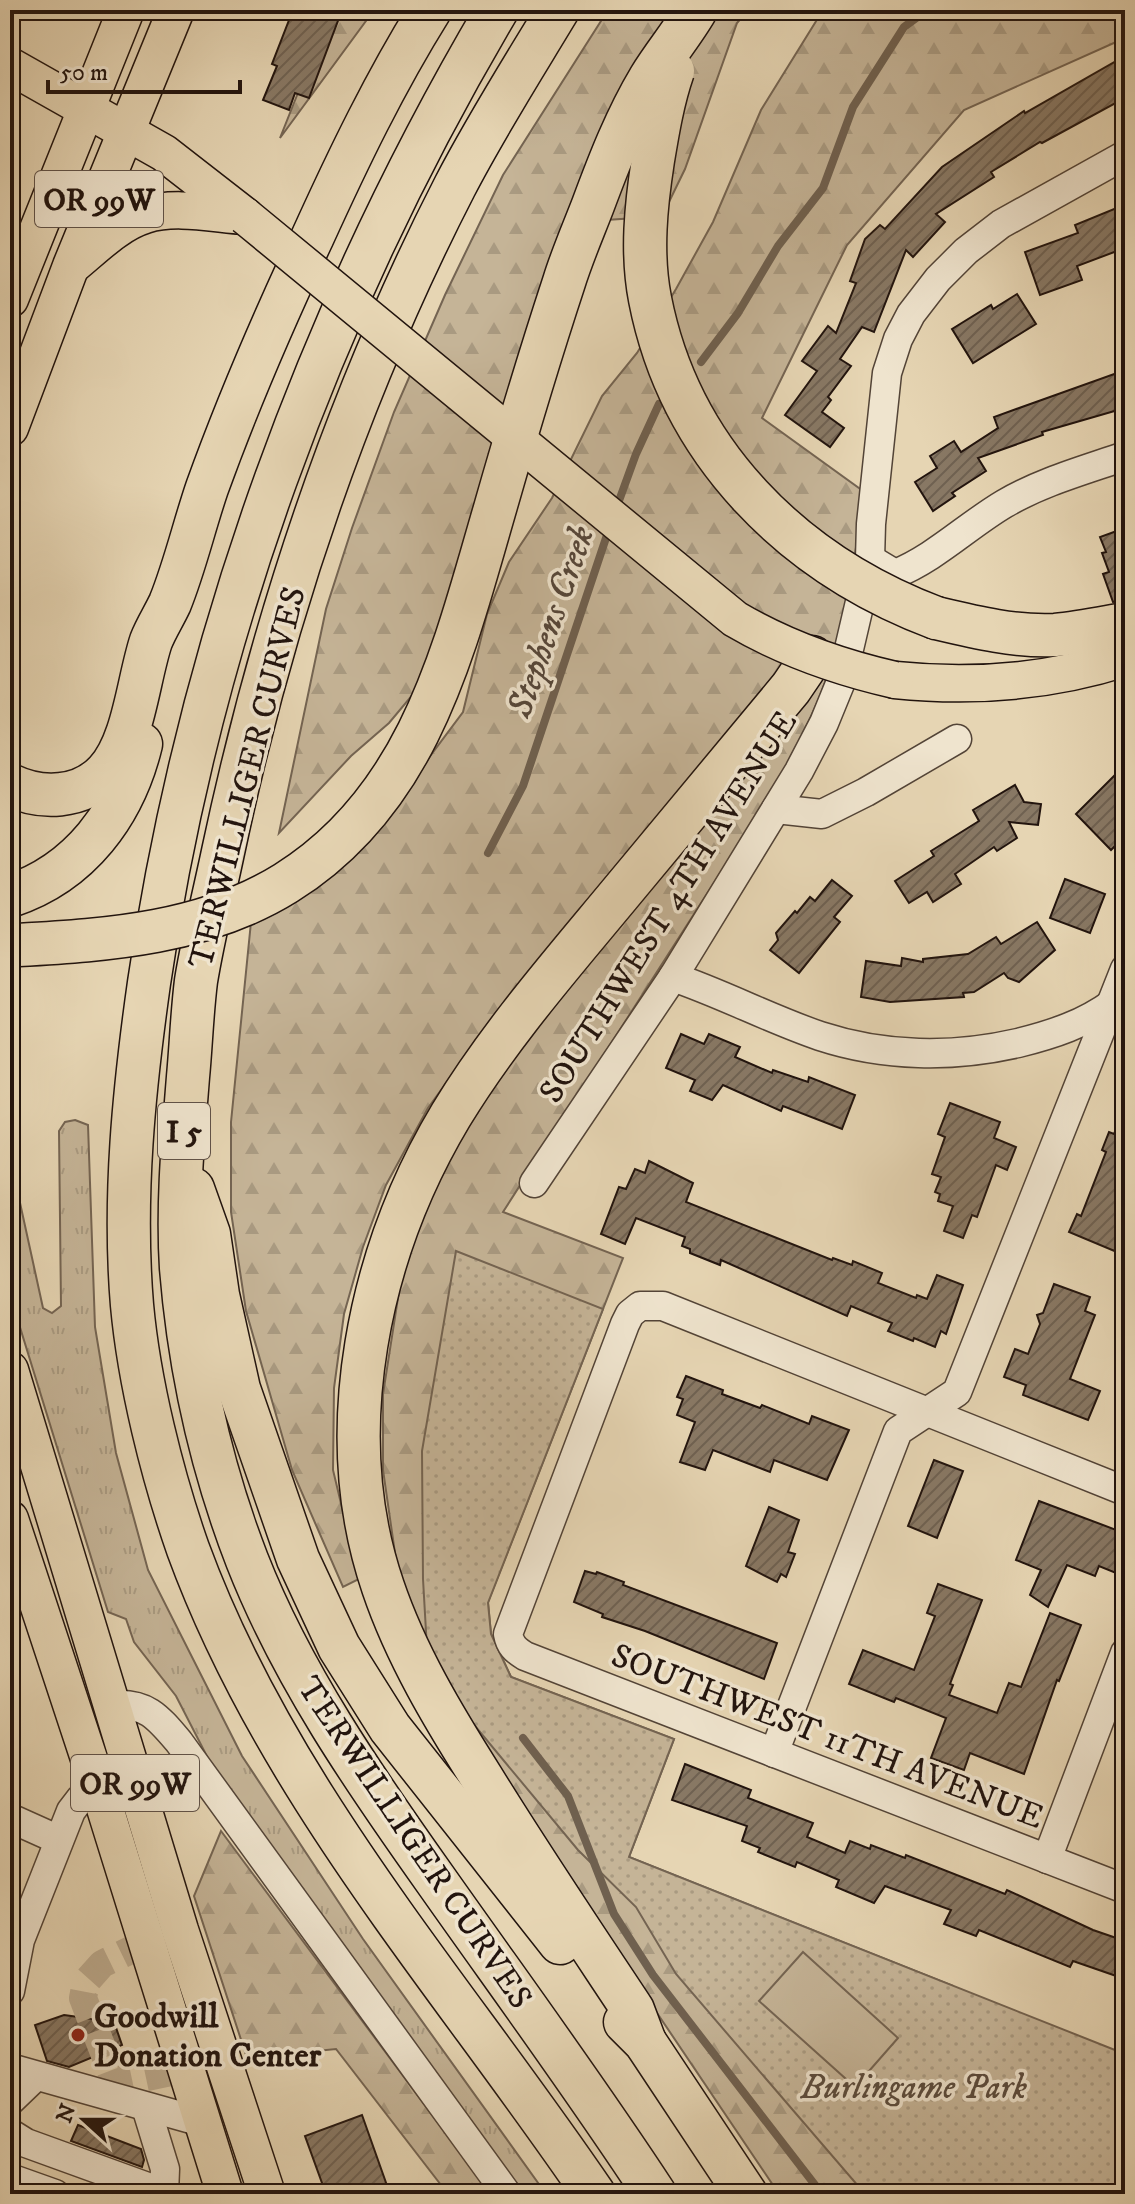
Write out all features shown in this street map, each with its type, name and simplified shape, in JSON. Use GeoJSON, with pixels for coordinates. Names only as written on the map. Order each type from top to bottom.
{"type":"FeatureCollection","features":[{"type":"Feature","properties":{"kind":"highway"},"geometry":{"type":"LineString","coordinates":[[10,785],[33,794],[53,795],[75,791],[105,772],[125,739],[152,639],[170,602],[217,461],[281,304],[354,146],[430,10]]}},
{"type":"Feature","properties":{"kind":"highway","name":"TERWILLIGER CURVES"},"geometry":{"type":"LineString","coordinates":[[497,10],[408,171],[323,355],[270,489],[192,756],[161,902],[138,1056],[130,1138],[132,1305],[145,1390],[187,1547],[224,1636],[259,1707],[327,1818],[594,2194]]}},
{"type":"Feature","properties":{"kind":"highway","name":"TERWILLIGER CURVES"},"geometry":{"type":"LineString","coordinates":[[558,10],[457,182],[413,271],[368,373],[294,577],[262,685],[237,787],[196,982],[181,1157],[181,1263],[189,1337],[204,1423],[247,1560],[311,1692],[383,1806],[617,2135],[655,2194]]}},
{"type":"Feature","properties":{"kind":"highway"},"geometry":{"type":"LineString","coordinates":[[694,13],[667,89],[646,206],[650,301],[678,384],[720,461],[750,497],[784,530],[822,560],[866,587],[936,618],[972,627],[1024,634],[1056,635],[1125,624]]}},
{"type":"Feature","properties":{"kind":"highway"},"geometry":{"type":"LineString","coordinates":[[14,945],[160,931],[249,901],[284,885],[314,864],[341,841],[389,785],[420,732],[452,649],[565,279],[613,152],[649,80],[694,13]]}},
{"type":"Feature","properties":{"kind":"highway"},"geometry":{"type":"LineString","coordinates":[[10,896],[56,874],[93,841],[112,816],[136,765],[166,642],[170,602]]}},
{"type":"Feature","properties":{"kind":"highway"},"geometry":{"type":"LineString","coordinates":[[645,2042],[633,2010],[488,1788],[426,1683],[383,1589],[373,1556],[361,1490],[361,1407],[369,1331],[377,1292],[414,1188],[428,1157],[467,1090],[574,950],[791,688],[812,657]]}},
{"type":"Feature","properties":{"kind":"highway"},"geometry":{"type":"LineString","coordinates":[[181,1157],[209,1234],[218,1295],[239,1389],[298,1559],[339,1647],[390,1728],[617,2015],[645,2042],[746,2194]]}},
{"type":"Feature","properties":{"kind":"main road","name":"OR 99W"},"geometry":{"type":"LineString","coordinates":[[10,299],[126,10]]}},
{"type":"Feature","properties":{"kind":"main road","name":"OR 99W"},"geometry":{"type":"LineString","coordinates":[[10,428],[71,266],[176,10]]}},
{"type":"Feature","properties":{"kind":"main road"},"geometry":{"type":"LineString","coordinates":[[10,66],[164,153],[245,216],[705,596],[764,636],[812,657],[895,680],[973,685],[1037,679],[1125,658]]}},
{"type":"Feature","properties":{"kind":"main road"},"geometry":{"type":"LineString","coordinates":[[71,266],[129,222],[146,214],[180,212],[245,216]]}},
{"type":"Feature","properties":{"kind":"main road","name":"OR 99W"},"geometry":{"type":"LineString","coordinates":[[10,1370],[180,1930],[267,2194]]}},
{"type":"Feature","properties":{"kind":"main road","name":"OR 99W"},"geometry":{"type":"LineString","coordinates":[[10,1519],[99,1789],[225,2194]]}},
{"type":"Feature","properties":{"kind":"street","name":"SOUTHWEST 4TH AVENUE"},"geometry":{"type":"LineString","coordinates":[[534,1183],[673,977],[818,735],[842,679],[870,559],[887,373],[898,339],[911,314],[957,261],[1001,224],[1125,155]]}},
{"type":"Feature","properties":{"kind":"street"},"geometry":{"type":"LineString","coordinates":[[870,559],[895,574],[908,569],[1006,502],[1125,456]]}},
{"type":"Feature","properties":{"kind":"street"},"geometry":{"type":"LineString","coordinates":[[776,809],[822,814],[957,739]]}},
{"type":"Feature","properties":{"kind":"street"},"geometry":{"type":"LineString","coordinates":[[774,1753],[898,1431],[957,1392],[1118,998],[1125,969]]}},
{"type":"Feature","properties":{"kind":"street"},"geometry":{"type":"LineString","coordinates":[[673,977],[819,1036],[862,1046],[917,1053],[992,1049],[1066,1030],[1088,1020],[1118,998]]}},
{"type":"Feature","properties":{"kind":"street","name":"SOUTHWEST 11TH AVENUE"},"geometry":{"type":"LineString","coordinates":[[928,1411],[663,1306],[640,1306],[625,1324],[510,1623],[509,1642],[525,1656],[1125,1889]]}},
{"type":"Feature","properties":{"kind":"street"},"geometry":{"type":"LineString","coordinates":[[928,1411],[1125,1491]]}},
{"type":"Feature","properties":{"kind":"street"},"geometry":{"type":"LineString","coordinates":[[1047,1859],[1125,1653]]}},
{"type":"Feature","properties":{"kind":"street"},"geometry":{"type":"LineString","coordinates":[[112,1705],[138,1705],[163,1723],[179,1742],[507,2194]]}},
{"type":"Feature","properties":{"kind":"street"},"geometry":{"type":"LineString","coordinates":[[12,1973],[20,1940],[75,1805],[81,1798],[99,1789]]}},
{"type":"Feature","properties":{"kind":"street"},"geometry":{"type":"LineString","coordinates":[[10,1818],[59,1840]]}},
{"type":"Feature","properties":{"kind":"street"},"geometry":{"type":"LineString","coordinates":[[10,2101],[22,2073],[110,2088],[146,2107],[202,2122]]}},
{"type":"Feature","properties":{"kind":"street"},"geometry":{"type":"LineString","coordinates":[[10,2133],[26,2143],[164,2194],[165,2169],[146,2107]]}},
{"type":"Feature","properties":{"kind":"street"},"geometry":{"type":"LineString","coordinates":[[10,2178],[55,2194]]}},
{"type":"Feature","properties":{"kind":"green space"},"geometry":{"type":"Polygon","coordinates":[[[331,10],[374,10],[280,138],[331,10]]]}},
{"type":"Feature","properties":{"kind":"green space"},"geometry":{"type":"Polygon","coordinates":[[[608,10],[748,10],[737,23],[685,169],[667,206],[651,217],[591,221],[425,680],[389,723],[351,756],[279,833],[326,609],[394,412],[445,295],[503,175],[608,10]]]}},
{"type":"Feature","properties":{"kind":"green space"},"geometry":{"type":"Polygon","coordinates":[[[823,10],[1125,10],[1125,38],[964,110],[847,245],[762,418],[863,491],[842,625],[817,703],[769,795],[503,1212],[623,1258],[488,1602],[491,1634],[511,1677],[674,1739],[629,1857],[953,1986],[940,2194],[779,2194],[436,1679],[398,1574],[383,1470],[383,1394],[405,1253],[503,1005],[428,1108],[386,1185],[363,1247],[344,1314],[334,1388],[333,1470],[359,1579],[343,1587],[292,1470],[246,1311],[231,1212],[231,1122],[251,922],[413,779],[463,712],[487,614],[509,562],[552,498],[602,396],[637,353],[676,289],[713,222],[761,110],[823,10]]]}},
{"type":"Feature","properties":{"kind":"green space"},"geometry":{"type":"Polygon","coordinates":[[[75,1120],[88,1125],[95,1327],[116,1453],[148,1570],[242,1756],[363,1939],[546,2194],[520,2194],[366,1976],[214,1770],[176,1696],[134,1642],[126,1619],[108,1612],[10,1295],[10,1130],[15,1180],[43,1308],[52,1313],[61,1306],[59,1131],[65,1122],[75,1120]]]}},
{"type":"Feature","properties":{"kind":"green space","name":"Burlingame Park"},"geometry":{"type":"Polygon","coordinates":[[[456,1251],[603,1309],[488,1603],[491,1634],[511,1677],[674,1739],[629,1857],[1125,2054],[1125,2194],[865,2194],[676,1974],[636,1907],[578,1850],[436,1679],[427,1649],[422,1451],[456,1251]]]}},
{"type":"Feature","properties":{"kind":"green space"},"geometry":{"type":"Polygon","coordinates":[[[221,1831],[491,2194],[448,2194],[336,2049],[247,2058],[194,1896],[221,1831]]]}},
{"type":"Feature","properties":{"kind":"green space"},"geometry":{"type":"Polygon","coordinates":[[[803,1952],[898,2038],[855,2087],[759,2001],[803,1952]]]}},
{"type":"Feature","properties":{"kind":"building"},"geometry":{"type":"Polygon","coordinates":[[[299,10],[342,10],[309,98],[295,93],[289,110],[263,100],[277,66],[272,64],[291,15],[296,17],[299,10]]]}},
{"type":"Feature","properties":{"kind":"building"},"geometry":{"type":"Polygon","coordinates":[[[1125,56],[1125,98],[1040,142],[991,172],[994,177],[936,214],[945,222],[913,257],[906,250],[874,332],[862,327],[840,359],[851,366],[828,397],[831,400],[822,412],[844,428],[830,447],[785,415],[817,371],[802,361],[828,326],[836,333],[856,283],[850,281],[865,239],[880,225],[885,229],[942,167],[1024,111],[1125,56]]]}},
{"type":"Feature","properties":{"kind":"building"},"geometry":{"type":"Polygon","coordinates":[[[1119,207],[1125,219],[1125,248],[1077,266],[1082,280],[1040,295],[1025,252],[1078,233],[1075,225],[1119,207]]]}},
{"type":"Feature","properties":{"kind":"building"},"geometry":{"type":"Polygon","coordinates":[[[1017,294],[1036,324],[973,363],[952,329],[991,305],[993,309],[1017,294]]]}},
{"type":"Feature","properties":{"kind":"building"},"geometry":{"type":"Polygon","coordinates":[[[1117,373],[1125,394],[1125,408],[1042,432],[1043,435],[978,458],[986,471],[952,493],[955,496],[933,511],[915,482],[937,468],[930,456],[954,441],[961,452],[998,428],[994,417],[1117,373]]]}},
{"type":"Feature","properties":{"kind":"building"},"geometry":{"type":"Polygon","coordinates":[[[1125,528],[1125,601],[1113,602],[1103,574],[1109,572],[1100,537],[1125,528]]]}},
{"type":"Feature","properties":{"kind":"building"},"geometry":{"type":"Polygon","coordinates":[[[1125,765],[1125,836],[1111,850],[1076,814],[1125,765]]]}},
{"type":"Feature","properties":{"kind":"building"},"geometry":{"type":"Polygon","coordinates":[[[1015,785],[1024,802],[1041,804],[1038,825],[1009,822],[1017,838],[997,851],[994,847],[955,874],[961,884],[933,902],[927,892],[909,903],[895,881],[934,856],[931,851],[979,821],[973,810],[1015,785]]]}},
{"type":"Feature","properties":{"kind":"building"},"geometry":{"type":"Polygon","coordinates":[[[1065,879],[1105,894],[1090,933],[1050,918],[1065,879]]]}},
{"type":"Feature","properties":{"kind":"building"},"geometry":{"type":"Polygon","coordinates":[[[832,880],[852,896],[834,917],[840,922],[799,973],[770,950],[778,940],[776,933],[810,897],[815,901],[832,880]]]}},
{"type":"Feature","properties":{"kind":"building"},"geometry":{"type":"Polygon","coordinates":[[[1037,922],[1055,950],[1019,982],[1004,973],[974,992],[963,993],[964,997],[890,1002],[861,997],[866,961],[901,966],[902,958],[923,962],[923,959],[968,954],[996,937],[1001,944],[1037,922]]]}},
{"type":"Feature","properties":{"kind":"building"},"geometry":{"type":"Polygon","coordinates":[[[681,1034],[704,1044],[709,1034],[740,1047],[735,1057],[772,1073],[773,1070],[808,1082],[809,1077],[855,1095],[842,1129],[783,1106],[781,1111],[723,1085],[712,1100],[690,1091],[695,1080],[666,1068],[681,1034]]]}},
{"type":"Feature","properties":{"kind":"building"},"geometry":{"type":"Polygon","coordinates":[[[950,1103],[1000,1122],[994,1138],[1016,1147],[1007,1170],[996,1165],[977,1217],[972,1215],[963,1238],[944,1231],[953,1206],[938,1201],[940,1194],[935,1192],[941,1177],[932,1174],[945,1137],[938,1134],[950,1103]]]}},
{"type":"Feature","properties":{"kind":"building"},"geometry":{"type":"Polygon","coordinates":[[[1124,1108],[1125,1228],[1119,1225],[1116,1232],[1125,1236],[1124,1255],[1069,1232],[1077,1214],[1081,1216],[1106,1152],[1102,1150],[1109,1132],[1114,1134],[1124,1108]]]}},
{"type":"Feature","properties":{"kind":"building"},"geometry":{"type":"Polygon","coordinates":[[[649,1161],[693,1183],[686,1202],[832,1260],[852,1265],[853,1261],[882,1273],[878,1283],[916,1298],[917,1295],[927,1299],[937,1275],[963,1285],[946,1334],[941,1331],[935,1347],[914,1338],[913,1341],[888,1331],[892,1323],[851,1306],[847,1316],[721,1260],[720,1265],[690,1253],[690,1249],[682,1246],[685,1237],[636,1218],[625,1244],[601,1234],[619,1187],[626,1189],[635,1169],[645,1173],[649,1161]]]}},
{"type":"Feature","properties":{"kind":"building"},"geometry":{"type":"Polygon","coordinates":[[[1054,1284],[1090,1297],[1085,1311],[1095,1315],[1070,1379],[1100,1391],[1088,1420],[1023,1395],[1026,1385],[1004,1377],[1015,1349],[1028,1354],[1040,1324],[1037,1315],[1043,1313],[1054,1284]]]}},
{"type":"Feature","properties":{"kind":"building"},"geometry":{"type":"Polygon","coordinates":[[[686,1376],[760,1408],[762,1405],[809,1424],[812,1416],[849,1430],[827,1480],[774,1460],[770,1472],[713,1450],[705,1470],[680,1462],[695,1422],[677,1415],[683,1399],[677,1397],[686,1376]]]}},
{"type":"Feature","properties":{"kind":"building"},"geometry":{"type":"Polygon","coordinates":[[[934,1460],[963,1471],[937,1538],[908,1526],[934,1460]]]}},
{"type":"Feature","properties":{"kind":"building"},"geometry":{"type":"Polygon","coordinates":[[[1039,1501],[1119,1531],[1117,1537],[1125,1540],[1125,1552],[1116,1573],[1099,1566],[1095,1576],[1067,1565],[1048,1607],[1030,1595],[1041,1570],[1016,1560],[1039,1501]]]}},
{"type":"Feature","properties":{"kind":"building"},"geometry":{"type":"Polygon","coordinates":[[[769,1507],[799,1520],[788,1552],[795,1554],[786,1577],[781,1574],[777,1582],[746,1566],[769,1507]]]}},
{"type":"Feature","properties":{"kind":"building"},"geometry":{"type":"Polygon","coordinates":[[[585,1571],[624,1582],[623,1585],[777,1643],[764,1679],[602,1617],[603,1614],[574,1602],[585,1571]]]}},
{"type":"Feature","properties":{"kind":"building"},"geometry":{"type":"Polygon","coordinates":[[[938,1584],[982,1600],[950,1684],[953,1685],[949,1695],[997,1713],[1009,1683],[1021,1687],[1050,1613],[1081,1625],[1057,1680],[1024,1774],[970,1753],[964,1770],[931,1758],[946,1718],[849,1684],[863,1650],[914,1670],[935,1616],[927,1613],[938,1584]]]}},
{"type":"Feature","properties":{"kind":"building"},"geometry":{"type":"Polygon","coordinates":[[[685,1764],[751,1790],[748,1798],[813,1823],[807,1837],[845,1853],[850,1841],[905,1858],[906,1855],[1005,1894],[1007,1890],[1093,1930],[1125,1941],[1125,1979],[1073,1961],[1070,1967],[979,1930],[976,1936],[944,1924],[951,1910],[885,1886],[874,1903],[836,1887],[839,1880],[797,1862],[795,1867],[758,1852],[760,1848],[742,1841],[747,1826],[672,1800],[685,1764]]]}},
{"type":"Feature","properties":{"kind":"building","name":"Goodwill Donation Center"},"geometry":{"type":"Polygon","coordinates":[[[64,2015],[114,2022],[122,2045],[69,2067],[47,2061],[35,2025],[64,2015]]]}},
{"type":"Feature","properties":{"kind":"building"},"geometry":{"type":"Polygon","coordinates":[[[362,2115],[390,2194],[326,2194],[305,2136],[362,2115]]]}},
{"type":"Feature","properties":{"kind":"building"},"geometry":{"type":"Polygon","coordinates":[[[78,2125],[141,2149],[142,2167],[71,2141],[78,2125]]]}},
{"type":"Feature","properties":{"kind":"waterway","name":"Stephens Creek"},"geometry":{"type":"LineString","coordinates":[[701,362],[738,313],[778,246],[823,188],[853,107],[904,27],[927,10]]}},
{"type":"Feature","properties":{"kind":"waterway","name":"Stephens Creek"},"geometry":{"type":"LineString","coordinates":[[616,509],[659,404]]}},
{"type":"Feature","properties":{"kind":"waterway","name":"Stephens Creek"},"geometry":{"type":"LineString","coordinates":[[488,853],[523,786],[609,529]]}},
{"type":"Feature","properties":{"kind":"waterway"},"geometry":{"type":"LineString","coordinates":[[523,1738],[568,1796],[614,1914],[653,1975],[822,2194]]}},
{"type":"Feature","properties":{"kind":"tunnel"},"geometry":{"type":"LineString","coordinates":[[147,1942],[102,1964],[86,1982],[83,1998],[114,2079],[124,2082],[186,2069]]}},
{"type":"Feature","properties":{"kind":"place","name":"Goodwill Donation Center"},"geometry":{"type":"Point","coordinates":[78,2035]}}]}
